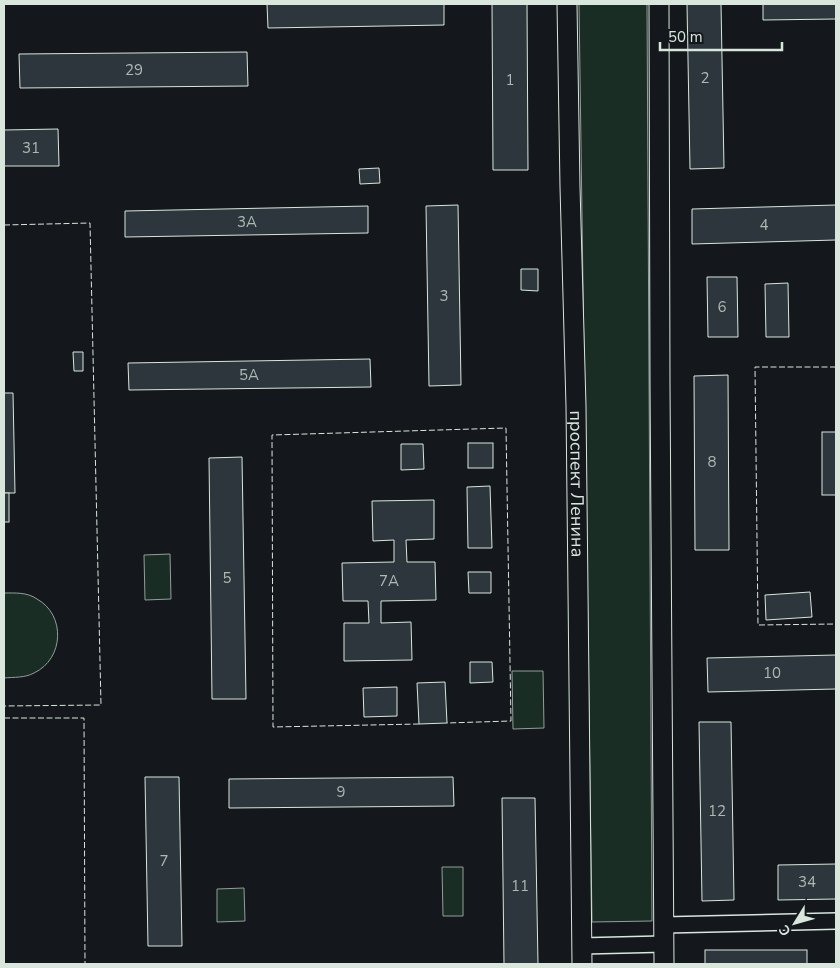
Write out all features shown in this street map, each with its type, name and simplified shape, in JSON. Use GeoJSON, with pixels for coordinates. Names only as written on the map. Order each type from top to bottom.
{"type":"FeatureCollection","features":[{"type":"Feature","properties":{"kind":"street","name":"проспект Ленина"},"geometry":{"type":"LineString","coordinates":[[567,4],[576,406],[581,955]]}},
{"type":"Feature","properties":{"kind":"street"},"geometry":{"type":"LineString","coordinates":[[659,4],[664,964]]}},
{"type":"Feature","properties":{"kind":"street"},"geometry":{"type":"LineString","coordinates":[[664,925],[836,921]]}},
{"type":"Feature","properties":{"kind":"street"},"geometry":{"type":"LineString","coordinates":[[581,955],[664,944]]}},
{"type":"Feature","properties":{"kind":"green space"},"geometry":{"type":"Polygon","coordinates":[[[579,4],[647,4],[652,921],[592,922],[579,4]]]}},
{"type":"Feature","properties":{"kind":"green space"},"geometry":{"type":"Polygon","coordinates":[[[170,554],[171,599],[145,600],[144,555],[170,554]]]}},
{"type":"Feature","properties":{"kind":"green space"},"geometry":{"type":"Polygon","coordinates":[[[4,593],[25,594],[37,599],[53,615],[57,626],[56,648],[51,658],[44,666],[27,676],[4,678],[4,593]]]}},
{"type":"Feature","properties":{"kind":"green space"},"geometry":{"type":"Polygon","coordinates":[[[512,671],[543,671],[544,728],[513,729],[512,671]]]}},
{"type":"Feature","properties":{"kind":"green space"},"geometry":{"type":"Polygon","coordinates":[[[442,867],[463,867],[463,916],[443,916],[442,867]]]}},
{"type":"Feature","properties":{"kind":"green space"},"geometry":{"type":"Polygon","coordinates":[[[244,888],[245,921],[217,922],[217,889],[244,888]]]}},
{"type":"Feature","properties":{"kind":"building"},"geometry":{"type":"Polygon","coordinates":[[[267,4],[444,4],[444,25],[268,28],[267,4]]]}},
{"type":"Feature","properties":{"kind":"building"},"geometry":{"type":"Polygon","coordinates":[[[492,4],[527,4],[528,170],[493,170],[492,4]]]}},
{"type":"Feature","properties":{"kind":"building"},"geometry":{"type":"Polygon","coordinates":[[[687,4],[721,4],[724,168],[690,169],[687,4]]]}},
{"type":"Feature","properties":{"kind":"building"},"geometry":{"type":"Polygon","coordinates":[[[763,4],[836,4],[836,19],[763,20],[763,4]]]}},
{"type":"Feature","properties":{"kind":"building"},"geometry":{"type":"Polygon","coordinates":[[[247,52],[248,86],[20,88],[19,54],[247,52]]]}},
{"type":"Feature","properties":{"kind":"building"},"geometry":{"type":"Polygon","coordinates":[[[58,129],[59,166],[4,166],[4,130],[58,129]]]}},
{"type":"Feature","properties":{"kind":"building"},"geometry":{"type":"Polygon","coordinates":[[[379,168],[380,183],[360,184],[359,169],[379,168]]]}},
{"type":"Feature","properties":{"kind":"building"},"geometry":{"type":"Polygon","coordinates":[[[458,205],[461,385],[429,386],[426,206],[458,205]]]}},
{"type":"Feature","properties":{"kind":"building"},"geometry":{"type":"Polygon","coordinates":[[[836,205],[836,240],[692,244],[692,209],[836,205]]]}},
{"type":"Feature","properties":{"kind":"building"},"geometry":{"type":"Polygon","coordinates":[[[368,206],[368,233],[125,237],[125,211],[368,206]]]}},
{"type":"Feature","properties":{"kind":"building"},"geometry":{"type":"Polygon","coordinates":[[[521,269],[538,269],[538,291],[521,290],[521,269]]]}},
{"type":"Feature","properties":{"kind":"building"},"geometry":{"type":"Polygon","coordinates":[[[707,277],[737,277],[738,337],[708,337],[707,277]]]}},
{"type":"Feature","properties":{"kind":"building"},"geometry":{"type":"Polygon","coordinates":[[[788,283],[789,337],[766,337],[765,284],[788,283]]]}},
{"type":"Feature","properties":{"kind":"building"},"geometry":{"type":"Polygon","coordinates":[[[73,352],[83,352],[83,371],[74,371],[73,352]]]}},
{"type":"Feature","properties":{"kind":"building"},"geometry":{"type":"Polygon","coordinates":[[[370,359],[371,387],[129,390],[128,363],[370,359]]]}},
{"type":"Feature","properties":{"kind":"building"},"geometry":{"type":"Polygon","coordinates":[[[728,375],[729,550],[695,550],[694,376],[728,375]]]}},
{"type":"Feature","properties":{"kind":"building"},"geometry":{"type":"Polygon","coordinates":[[[4,393],[13,393],[15,493],[4,493],[4,393]]]}},
{"type":"Feature","properties":{"kind":"building"},"geometry":{"type":"Polygon","coordinates":[[[822,432],[836,432],[836,495],[822,495],[822,432]]]}},
{"type":"Feature","properties":{"kind":"building"},"geometry":{"type":"Polygon","coordinates":[[[468,443],[493,443],[493,468],[468,468],[468,443]]]}},
{"type":"Feature","properties":{"kind":"building"},"geometry":{"type":"Polygon","coordinates":[[[401,444],[423,444],[424,469],[401,470],[401,444]]]}},
{"type":"Feature","properties":{"kind":"building"},"geometry":{"type":"Polygon","coordinates":[[[242,457],[246,699],[212,699],[209,458],[242,457]]]}},
{"type":"Feature","properties":{"kind":"building"},"geometry":{"type":"Polygon","coordinates":[[[490,486],[492,548],[468,548],[467,487],[490,486]]]}},
{"type":"Feature","properties":{"kind":"building"},"geometry":{"type":"Polygon","coordinates":[[[4,493],[9,493],[9,522],[4,522],[4,493]]]}},
{"type":"Feature","properties":{"kind":"building"},"geometry":{"type":"Polygon","coordinates":[[[434,500],[434,539],[406,540],[407,562],[435,562],[436,600],[381,601],[381,623],[411,622],[412,660],[344,661],[344,623],[369,623],[368,601],[343,601],[342,563],[394,562],[394,540],[373,541],[372,501],[434,500]]]}},
{"type":"Feature","properties":{"kind":"building"},"geometry":{"type":"Polygon","coordinates":[[[468,572],[491,572],[491,593],[469,593],[468,572]]]}},
{"type":"Feature","properties":{"kind":"building"},"geometry":{"type":"Polygon","coordinates":[[[810,592],[812,617],[766,620],[765,595],[810,592]]]}},
{"type":"Feature","properties":{"kind":"building"},"geometry":{"type":"Polygon","coordinates":[[[836,655],[836,689],[708,692],[707,658],[836,655]]]}},
{"type":"Feature","properties":{"kind":"building"},"geometry":{"type":"Polygon","coordinates":[[[470,662],[492,662],[493,682],[470,683],[470,662]]]}},
{"type":"Feature","properties":{"kind":"building"},"geometry":{"type":"Polygon","coordinates":[[[445,682],[447,723],[419,724],[417,683],[445,682]]]}},
{"type":"Feature","properties":{"kind":"building"},"geometry":{"type":"Polygon","coordinates":[[[397,687],[397,716],[364,717],[363,688],[397,687]]]}},
{"type":"Feature","properties":{"kind":"building"},"geometry":{"type":"Polygon","coordinates":[[[699,722],[731,722],[734,900],[702,901],[699,722]]]}},
{"type":"Feature","properties":{"kind":"building"},"geometry":{"type":"Polygon","coordinates":[[[145,777],[179,777],[182,946],[148,946],[145,777]]]}},
{"type":"Feature","properties":{"kind":"building"},"geometry":{"type":"Polygon","coordinates":[[[453,777],[454,806],[229,808],[229,779],[453,777]]]}},
{"type":"Feature","properties":{"kind":"building"},"geometry":{"type":"Polygon","coordinates":[[[502,798],[535,798],[538,964],[504,964],[502,798]]]}},
{"type":"Feature","properties":{"kind":"building"},"geometry":{"type":"Polygon","coordinates":[[[836,864],[836,899],[778,900],[778,865],[836,864]]]}},
{"type":"Feature","properties":{"kind":"building"},"geometry":{"type":"Polygon","coordinates":[[[705,950],[807,950],[807,964],[705,964],[705,950]]]}},
{"type":"Feature","properties":{"kind":"fence"},"geometry":{"type":"LineString","coordinates":[[4,225],[90,223],[101,705],[4,706]]}},
{"type":"Feature","properties":{"kind":"fence"},"geometry":{"type":"LineString","coordinates":[[836,367],[755,367],[758,625],[836,624]]}},
{"type":"Feature","properties":{"kind":"fence"},"geometry":{"type":"LineString","coordinates":[[419,724],[273,727],[272,435],[506,428],[511,721],[447,723]]}},
{"type":"Feature","properties":{"kind":"fence"},"geometry":{"type":"LineString","coordinates":[[4,718],[84,718],[85,964]]}}]}
